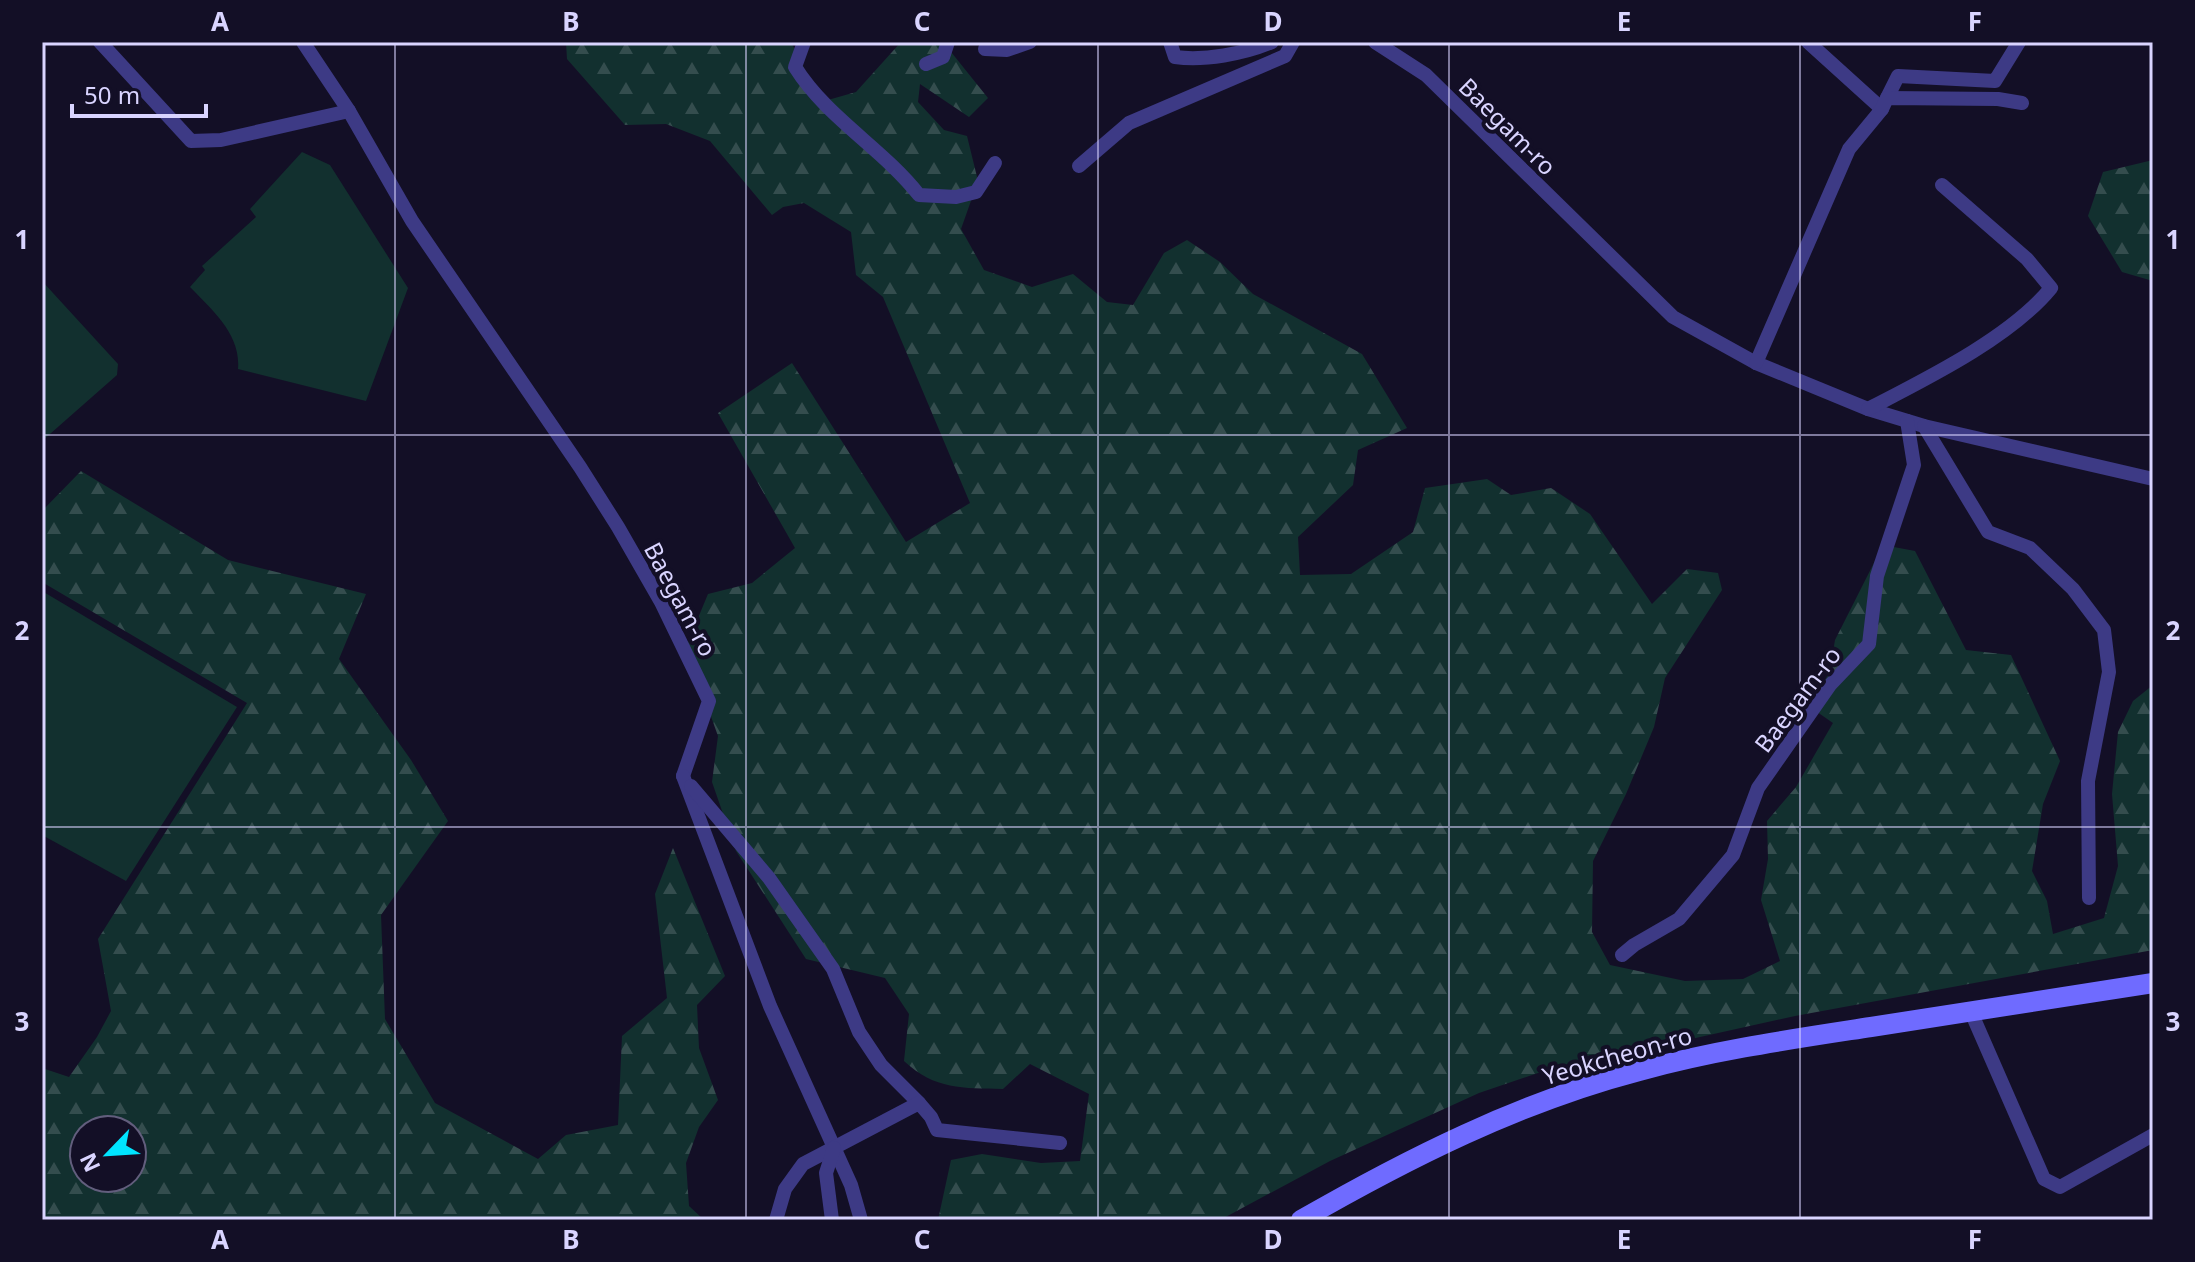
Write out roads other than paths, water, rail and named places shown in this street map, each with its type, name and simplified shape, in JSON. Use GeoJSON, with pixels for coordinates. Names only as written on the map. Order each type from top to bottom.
{"type":"FeatureCollection","features":[{"type":"Feature","properties":{"kind":"street"},"geometry":{"type":"LineString","coordinates":[[100,42],[191,141],[221,140],[349,111]]}},
{"type":"Feature","properties":{"kind":"street","name":"Baegam-ro"},"geometry":{"type":"LineString","coordinates":[[303,42],[349,111],[412,221],[580,467],[661,602],[709,701],[683,776]]}},
{"type":"Feature","properties":{"kind":"street"},"geometry":{"type":"LineString","coordinates":[[804,42],[795,67],[806,84],[836,116],[902,173],[919,195],[956,197],[976,192],[995,163]]}},
{"type":"Feature","properties":{"kind":"street"},"geometry":{"type":"LineString","coordinates":[[926,64],[943,57],[948,42]]}},
{"type":"Feature","properties":{"kind":"street"},"geometry":{"type":"LineString","coordinates":[[985,49],[1007,50],[1030,42]]}},
{"type":"Feature","properties":{"kind":"street"},"geometry":{"type":"LineString","coordinates":[[1170,42],[1175,57],[1189,59],[1256,49],[1272,42]]}},
{"type":"Feature","properties":{"kind":"street"},"geometry":{"type":"LineString","coordinates":[[1079,166],[1129,123],[1285,56],[1293,42]]}},
{"type":"Feature","properties":{"kind":"street","name":"Baegam-ro"},"geometry":{"type":"LineString","coordinates":[[1375,42],[1426,75],[1673,317],[1756,363],[1868,409],[1924,426],[2153,479]]}},
{"type":"Feature","properties":{"kind":"street"},"geometry":{"type":"LineString","coordinates":[[1808,42],[1884,104],[1998,99],[2022,103]]}},
{"type":"Feature","properties":{"kind":"street"},"geometry":{"type":"LineString","coordinates":[[1756,363],[1849,149],[1884,104],[1898,76],[1995,81],[2019,42]]}},
{"type":"Feature","properties":{"kind":"street"},"geometry":{"type":"LineString","coordinates":[[1868,409],[1945,369],[2034,309],[2051,288],[2027,259],[1942,185]]}},
{"type":"Feature","properties":{"kind":"street","name":"Baegam-ro"},"geometry":{"type":"LineString","coordinates":[[1622,955],[1679,919],[1733,855],[1758,788],[1830,685],[1869,644],[1877,576],[1914,465],[1907,421]]}},
{"type":"Feature","properties":{"kind":"street"},"geometry":{"type":"LineString","coordinates":[[1924,426],[1988,532],[2030,548],[2073,589],[2104,630],[2109,672],[2088,781],[2089,898]]}},
{"type":"Feature","properties":{"kind":"street"},"geometry":{"type":"LineString","coordinates":[[683,776],[769,878],[833,969],[859,1032],[881,1065],[931,1117],[937,1130],[1060,1143]]}},
{"type":"Feature","properties":{"kind":"street"},"geometry":{"type":"LineString","coordinates":[[683,776],[770,1006],[851,1185],[861,1220]]}},
{"type":"Feature","properties":{"kind":"street","name":"Yeokcheon-ro"},"geometry":{"type":"LineString","coordinates":[[1301,1220],[1391,1170],[1468,1134],[1547,1101],[1637,1071],[1747,1047],[2153,983]]}},
{"type":"Feature","properties":{"kind":"street"},"geometry":{"type":"LineString","coordinates":[[1971,1012],[2044,1179],[2060,1187],[2153,1135]]}},
{"type":"Feature","properties":{"kind":"street"},"geometry":{"type":"LineString","coordinates":[[776,1220],[785,1189],[803,1164],[919,1103]]}},
{"type":"Feature","properties":{"kind":"street"},"geometry":{"type":"LineString","coordinates":[[832,1220],[826,1173],[834,1148]]}}]}
